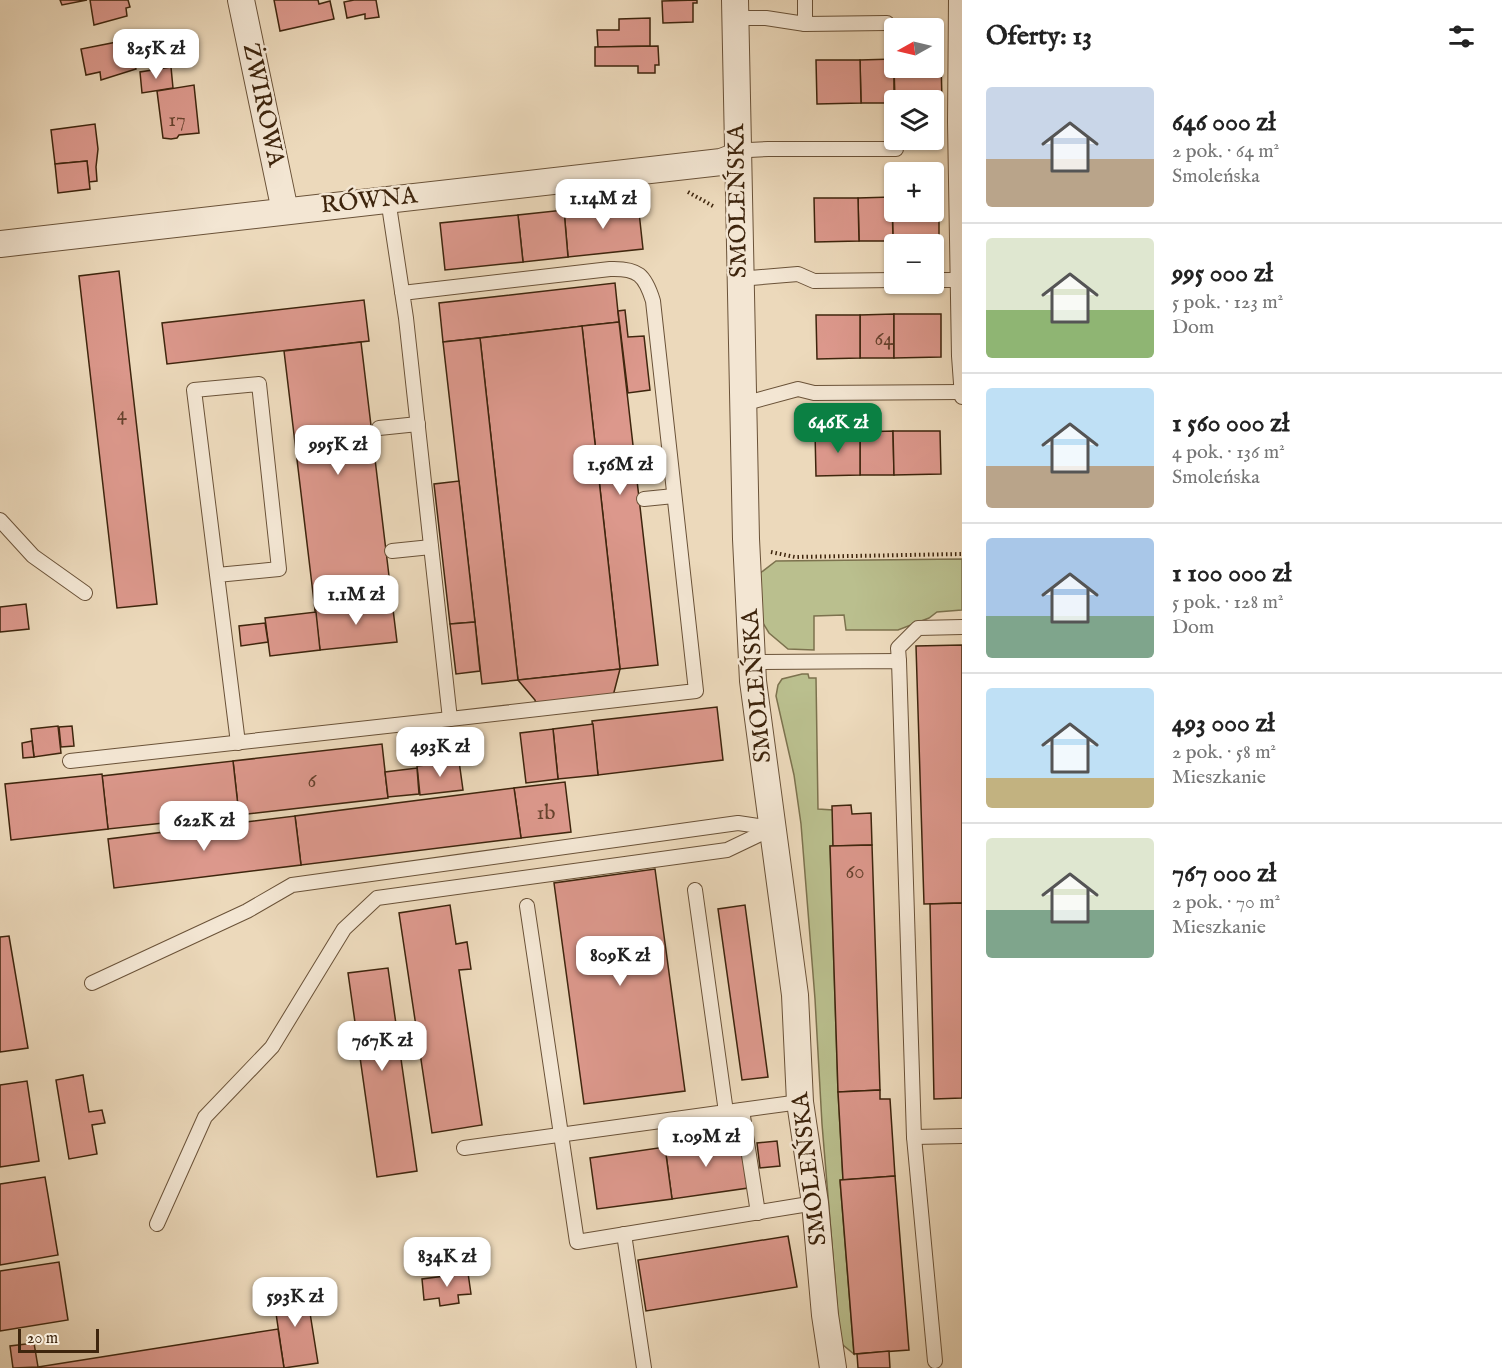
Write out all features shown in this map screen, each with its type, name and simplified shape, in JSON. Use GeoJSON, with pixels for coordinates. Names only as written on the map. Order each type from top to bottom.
{"type":"FeatureCollection","features":[{"type":"Feature","properties":{"kind":"street","name":"ŻWIROWA"},"geometry":{"type":"LineString","coordinates":[[241,0],[285,211]]}},
{"type":"Feature","properties":{"kind":"street","name":"SMOLEŃSKA"},"geometry":{"type":"LineString","coordinates":[[735,9],[739,279],[746,539],[752,662],[795,994],[800,1102],[815,1203],[825,1315],[833,1368]]}},
{"type":"Feature","properties":{"kind":"street","name":"RÓWNA"},"geometry":{"type":"LineString","coordinates":[[0,244],[721,162],[737,156]]}},
{"type":"Feature","properties":{"kind":"lane"},"geometry":{"type":"LineString","coordinates":[[805,0],[806,24]]}},
{"type":"Feature","properties":{"kind":"lane"},"geometry":{"type":"LineString","coordinates":[[956,0],[955,122],[962,397]]}},
{"type":"Feature","properties":{"kind":"lane"},"geometry":{"type":"LineString","coordinates":[[735,9],[766,18],[806,24],[884,23]]}},
{"type":"Feature","properties":{"kind":"lane"},"geometry":{"type":"LineString","coordinates":[[737,156],[749,150],[768,149],[884,149]]}},
{"type":"Feature","properties":{"kind":"lane"},"geometry":{"type":"LineString","coordinates":[[388,199],[418,424],[450,719]]}},
{"type":"Feature","properties":{"kind":"lane"},"geometry":{"type":"LineString","coordinates":[[70,761],[696,691],[653,301],[649,287],[637,272],[621,268],[402,293]]}},
{"type":"Feature","properties":{"kind":"lane"},"geometry":{"type":"LineString","coordinates":[[739,279],[798,274],[814,281],[884,280]]}},
{"type":"Feature","properties":{"kind":"lane"},"geometry":{"type":"LineString","coordinates":[[944,280],[958,279]]}},
{"type":"Feature","properties":{"kind":"lane"},"geometry":{"type":"LineString","coordinates":[[217,575],[279,569],[259,384],[195,390],[217,575],[238,742]]}},
{"type":"Feature","properties":{"kind":"lane"},"geometry":{"type":"LineString","coordinates":[[743,404],[798,389],[814,393],[962,392]]}},
{"type":"Feature","properties":{"kind":"lane"},"geometry":{"type":"LineString","coordinates":[[379,428],[418,424]]}},
{"type":"Feature","properties":{"kind":"lane"},"geometry":{"type":"LineString","coordinates":[[644,499],[674,496]]}},
{"type":"Feature","properties":{"kind":"lane"},"geometry":{"type":"LineString","coordinates":[[0,520],[33,556],[85,593]]}},
{"type":"Feature","properties":{"kind":"lane"},"geometry":{"type":"LineString","coordinates":[[392,551],[431,547]]}},
{"type":"Feature","properties":{"kind":"lane"},"geometry":{"type":"LineString","coordinates":[[935,1361],[914,1137],[898,648],[918,628],[962,627]]}},
{"type":"Feature","properties":{"kind":"lane"},"geometry":{"type":"LineString","coordinates":[[752,662],[899,661]]}},
{"type":"Feature","properties":{"kind":"lane"},"geometry":{"type":"LineString","coordinates":[[92,983],[247,911],[292,885],[738,823],[773,828]]}},
{"type":"Feature","properties":{"kind":"lane"},"geometry":{"type":"LineString","coordinates":[[157,1224],[205,1117],[272,1047],[344,929],[377,898],[727,850],[773,828]]}},
{"type":"Feature","properties":{"kind":"lane"},"geometry":{"type":"LineString","coordinates":[[695,890],[726,1112]]}},
{"type":"Feature","properties":{"kind":"lane"},"geometry":{"type":"LineString","coordinates":[[527,906],[577,1242],[815,1203]]}},
{"type":"Feature","properties":{"kind":"lane"},"geometry":{"type":"LineString","coordinates":[[464,1148],[800,1102]]}},
{"type":"Feature","properties":{"kind":"lane"},"geometry":{"type":"LineString","coordinates":[[742,1110],[758,1213]]}},
{"type":"Feature","properties":{"kind":"lane"},"geometry":{"type":"LineString","coordinates":[[914,1137],[962,1136]]}},
{"type":"Feature","properties":{"kind":"lane"},"geometry":{"type":"LineString","coordinates":[[624,1234],[644,1368]]}},
{"type":"Feature","properties":{"kind":"path"},"geometry":{"type":"LineString","coordinates":[[746,539],[771,552],[795,557],[962,554]]}},
{"type":"Feature","properties":{"kind":"green space"},"geometry":{"type":"Polygon","coordinates":[[[962,559],[962,610],[937,612],[929,618],[898,630],[846,630],[844,615],[814,616],[814,650],[788,649],[769,633],[760,618],[759,574],[776,561],[962,559]]]}},
{"type":"Feature","properties":{"kind":"green space"},"geometry":{"type":"Polygon","coordinates":[[[808,674],[809,678],[816,678],[818,809],[833,810],[833,846],[830,846],[843,1180],[840,1181],[854,1354],[840,1340],[801,824],[794,775],[776,696],[782,679],[808,674]]]}},
{"type":"Feature","properties":{"kind":"building"},"geometry":{"type":"Polygon","coordinates":[[[60,0],[87,0],[62,5],[60,0]]]}},
{"type":"Feature","properties":{"kind":"building"},"geometry":{"type":"Polygon","coordinates":[[[90,0],[128,0],[130,7],[126,8],[127,16],[94,25],[90,0]]]}},
{"type":"Feature","properties":{"kind":"building"},"geometry":{"type":"Polygon","coordinates":[[[274,0],[318,0],[319,4],[330,1],[334,19],[280,31],[274,0]]]}},
{"type":"Feature","properties":{"kind":"building"},"geometry":{"type":"Polygon","coordinates":[[[376,0],[379,17],[365,19],[365,14],[347,18],[344,2],[376,0]]]}},
{"type":"Feature","properties":{"kind":"building"},"geometry":{"type":"Polygon","coordinates":[[[697,0],[697,3],[693,3],[693,22],[663,23],[662,1],[697,0]]]}},
{"type":"Feature","properties":{"kind":"building"},"geometry":{"type":"Polygon","coordinates":[[[650,18],[650,46],[598,47],[597,30],[619,30],[619,19],[650,18]]]}},
{"type":"Feature","properties":{"kind":"building"},"geometry":{"type":"Polygon","coordinates":[[[122,41],[123,48],[131,46],[136,69],[101,80],[100,72],[86,75],[81,49],[122,41]]]}},
{"type":"Feature","properties":{"kind":"building"},"geometry":{"type":"Polygon","coordinates":[[[658,46],[659,65],[655,65],[655,73],[638,73],[638,66],[595,66],[595,47],[658,46]]]}},
{"type":"Feature","properties":{"kind":"building"},"geometry":{"type":"Polygon","coordinates":[[[884,59],[884,78],[894,78],[894,90],[884,90],[884,103],[861,103],[860,60],[884,59]]]}},
{"type":"Feature","properties":{"kind":"building"},"geometry":{"type":"Polygon","coordinates":[[[816,60],[860,60],[861,103],[817,104],[816,60]]]}},
{"type":"Feature","properties":{"kind":"building"},"geometry":{"type":"Polygon","coordinates":[[[171,67],[173,88],[142,93],[140,72],[171,67]]]}},
{"type":"Feature","properties":{"kind":"building"},"geometry":{"type":"Polygon","coordinates":[[[894,78],[941,78],[942,90],[895,90],[894,78]]]}},
{"type":"Feature","properties":{"kind":"building"},"geometry":{"type":"Polygon","coordinates":[[[194,85],[199,133],[179,135],[171,139],[163,138],[157,91],[194,85]]]}},
{"type":"Feature","properties":{"kind":"building"},"geometry":{"type":"Polygon","coordinates":[[[95,124],[98,149],[97,181],[89,182],[87,161],[55,164],[51,130],[95,124]]]}},
{"type":"Feature","properties":{"kind":"building"},"geometry":{"type":"Polygon","coordinates":[[[87,161],[90,189],[58,193],[55,164],[87,161]]]}},
{"type":"Feature","properties":{"kind":"building"},"geometry":{"type":"Polygon","coordinates":[[[884,197],[884,222],[893,222],[893,234],[884,234],[884,241],[859,241],[858,198],[884,197]]]}},
{"type":"Feature","properties":{"kind":"building"},"geometry":{"type":"Polygon","coordinates":[[[814,198],[858,198],[859,241],[815,242],[814,198]]]}},
{"type":"Feature","properties":{"kind":"building"},"geometry":{"type":"Polygon","coordinates":[[[638,203],[643,249],[568,257],[564,210],[638,203]]]}},
{"type":"Feature","properties":{"kind":"building"},"geometry":{"type":"Polygon","coordinates":[[[564,210],[568,257],[523,262],[518,215],[564,210]]]}},
{"type":"Feature","properties":{"kind":"building"},"geometry":{"type":"Polygon","coordinates":[[[518,215],[523,262],[445,270],[440,223],[518,215]]]}},
{"type":"Feature","properties":{"kind":"building"},"geometry":{"type":"Polygon","coordinates":[[[893,222],[939,222],[939,234],[893,234],[893,222]]]}},
{"type":"Feature","properties":{"kind":"building"},"geometry":{"type":"Polygon","coordinates":[[[119,271],[157,604],[117,608],[79,276],[119,271]]]}},
{"type":"Feature","properties":{"kind":"building"},"geometry":{"type":"Polygon","coordinates":[[[615,283],[619,322],[443,342],[439,303],[615,283]]]}},
{"type":"Feature","properties":{"kind":"building"},"geometry":{"type":"Polygon","coordinates":[[[364,300],[369,341],[167,364],[162,323],[364,300]]]}},
{"type":"Feature","properties":{"kind":"building"},"geometry":{"type":"Polygon","coordinates":[[[625,310],[628,337],[644,336],[650,390],[628,393],[618,311],[625,310]]]}},
{"type":"Feature","properties":{"kind":"building"},"geometry":{"type":"Polygon","coordinates":[[[894,314],[894,358],[860,358],[860,315],[894,314]]]}},
{"type":"Feature","properties":{"kind":"building"},"geometry":{"type":"Polygon","coordinates":[[[894,314],[941,314],[941,357],[894,358],[894,314]]]}},
{"type":"Feature","properties":{"kind":"building"},"geometry":{"type":"Polygon","coordinates":[[[816,315],[860,315],[860,358],[817,359],[816,315]]]}},
{"type":"Feature","properties":{"kind":"building"},"geometry":{"type":"Polygon","coordinates":[[[619,322],[658,665],[620,669],[582,326],[619,322]]]}},
{"type":"Feature","properties":{"kind":"building"},"geometry":{"type":"Polygon","coordinates":[[[582,326],[620,669],[518,680],[480,338],[582,326]]]}},
{"type":"Feature","properties":{"kind":"building"},"geometry":{"type":"Polygon","coordinates":[[[480,338],[518,680],[482,684],[443,342],[480,338]]]}},
{"type":"Feature","properties":{"kind":"building"},"geometry":{"type":"Polygon","coordinates":[[[361,342],[392,601],[315,610],[284,351],[361,342]]]}},
{"type":"Feature","properties":{"kind":"building"},"geometry":{"type":"Polygon","coordinates":[[[893,431],[894,475],[860,475],[860,432],[893,431]]]}},
{"type":"Feature","properties":{"kind":"building"},"geometry":{"type":"Polygon","coordinates":[[[893,431],[940,431],[941,474],[894,475],[893,431]]]}},
{"type":"Feature","properties":{"kind":"building"},"geometry":{"type":"Polygon","coordinates":[[[815,432],[860,432],[860,475],[816,476],[815,432]]]}},
{"type":"Feature","properties":{"kind":"building"},"geometry":{"type":"Polygon","coordinates":[[[459,481],[475,622],[450,624],[434,484],[459,481]]]}},
{"type":"Feature","properties":{"kind":"building"},"geometry":{"type":"Polygon","coordinates":[[[392,601],[397,642],[320,650],[315,610],[392,601]]]}},
{"type":"Feature","properties":{"kind":"building"},"geometry":{"type":"Polygon","coordinates":[[[26,604],[29,629],[0,632],[0,607],[26,604]]]}},
{"type":"Feature","properties":{"kind":"building"},"geometry":{"type":"Polygon","coordinates":[[[316,612],[320,650],[270,656],[265,618],[316,612]]]}},
{"type":"Feature","properties":{"kind":"building"},"geometry":{"type":"Polygon","coordinates":[[[475,622],[480,671],[456,674],[450,624],[475,622]]]}},
{"type":"Feature","properties":{"kind":"building"},"geometry":{"type":"Polygon","coordinates":[[[265,623],[268,642],[241,646],[239,626],[265,623]]]}},
{"type":"Feature","properties":{"kind":"building"},"geometry":{"type":"Polygon","coordinates":[[[962,645],[962,903],[924,904],[916,646],[962,645]]]}},
{"type":"Feature","properties":{"kind":"building"},"geometry":{"type":"Polygon","coordinates":[[[620,669],[613,696],[536,704],[518,680],[620,669]]]}},
{"type":"Feature","properties":{"kind":"building"},"geometry":{"type":"Polygon","coordinates":[[[717,707],[723,760],[598,775],[592,721],[717,707]]]}},
{"type":"Feature","properties":{"kind":"building"},"geometry":{"type":"Polygon","coordinates":[[[593,724],[598,775],[558,779],[553,729],[593,724]]]}},
{"type":"Feature","properties":{"kind":"building"},"geometry":{"type":"Polygon","coordinates":[[[58,726],[61,753],[34,757],[31,729],[58,726]]]}},
{"type":"Feature","properties":{"kind":"building"},"geometry":{"type":"Polygon","coordinates":[[[72,726],[74,746],[61,747],[59,727],[72,726]]]}},
{"type":"Feature","properties":{"kind":"building"},"geometry":{"type":"Polygon","coordinates":[[[553,729],[558,779],[526,783],[520,733],[553,729]]]}},
{"type":"Feature","properties":{"kind":"building"},"geometry":{"type":"Polygon","coordinates":[[[32,741],[34,757],[23,758],[22,743],[32,741]]]}},
{"type":"Feature","properties":{"kind":"building"},"geometry":{"type":"Polygon","coordinates":[[[382,744],[388,798],[239,815],[233,761],[382,744]]]}},
{"type":"Feature","properties":{"kind":"building"},"geometry":{"type":"Polygon","coordinates":[[[233,761],[239,815],[108,829],[102,776],[233,761]]]}},
{"type":"Feature","properties":{"kind":"building"},"geometry":{"type":"Polygon","coordinates":[[[459,761],[463,790],[420,795],[417,766],[459,761]]]}},
{"type":"Feature","properties":{"kind":"building"},"geometry":{"type":"Polygon","coordinates":[[[417,768],[419,794],[388,797],[385,772],[417,768]]]}},
{"type":"Feature","properties":{"kind":"building"},"geometry":{"type":"Polygon","coordinates":[[[102,774],[108,829],[11,840],[5,784],[102,774]]]}},
{"type":"Feature","properties":{"kind":"building"},"geometry":{"type":"Polygon","coordinates":[[[565,782],[571,832],[521,838],[514,788],[565,782]]]}},
{"type":"Feature","properties":{"kind":"building"},"geometry":{"type":"Polygon","coordinates":[[[514,788],[521,838],[301,865],[295,816],[514,788]]]}},
{"type":"Feature","properties":{"kind":"building"},"geometry":{"type":"Polygon","coordinates":[[[851,805],[852,814],[871,813],[872,845],[833,846],[832,806],[851,805]]]}},
{"type":"Feature","properties":{"kind":"building"},"geometry":{"type":"Polygon","coordinates":[[[295,816],[301,865],[114,888],[108,839],[295,816]]]}},
{"type":"Feature","properties":{"kind":"building"},"geometry":{"type":"Polygon","coordinates":[[[872,845],[880,1090],[838,1092],[830,846],[872,845]]]}},
{"type":"Feature","properties":{"kind":"building"},"geometry":{"type":"Polygon","coordinates":[[[655,869],[685,1091],[584,1104],[554,883],[655,869]]]}},
{"type":"Feature","properties":{"kind":"building"},"geometry":{"type":"Polygon","coordinates":[[[962,903],[962,1098],[934,1099],[930,904],[962,903]]]}},
{"type":"Feature","properties":{"kind":"building"},"geometry":{"type":"Polygon","coordinates":[[[450,905],[456,944],[467,942],[471,969],[459,970],[482,1125],[432,1133],[399,913],[450,905]]]}},
{"type":"Feature","properties":{"kind":"building"},"geometry":{"type":"Polygon","coordinates":[[[745,905],[768,1077],[742,1080],[718,909],[745,905]]]}},
{"type":"Feature","properties":{"kind":"building"},"geometry":{"type":"Polygon","coordinates":[[[9,936],[28,1048],[0,1052],[0,937],[9,936]]]}},
{"type":"Feature","properties":{"kind":"building"},"geometry":{"type":"Polygon","coordinates":[[[388,968],[417,1171],[377,1177],[348,973],[388,968]]]}},
{"type":"Feature","properties":{"kind":"building"},"geometry":{"type":"Polygon","coordinates":[[[83,1075],[89,1112],[102,1110],[105,1123],[92,1125],[97,1154],[69,1159],[56,1080],[83,1075]]]}},
{"type":"Feature","properties":{"kind":"building"},"geometry":{"type":"Polygon","coordinates":[[[27,1081],[39,1161],[0,1167],[0,1085],[27,1081]]]}},
{"type":"Feature","properties":{"kind":"building"},"geometry":{"type":"Polygon","coordinates":[[[880,1090],[880,1099],[890,1099],[895,1176],[843,1180],[838,1092],[880,1090]]]}},
{"type":"Feature","properties":{"kind":"building"},"geometry":{"type":"Polygon","coordinates":[[[740,1136],[748,1188],[672,1199],[665,1147],[740,1136]]]}},
{"type":"Feature","properties":{"kind":"building"},"geometry":{"type":"Polygon","coordinates":[[[777,1141],[780,1166],[760,1168],[757,1143],[777,1141]]]}},
{"type":"Feature","properties":{"kind":"building"},"geometry":{"type":"Polygon","coordinates":[[[665,1147],[672,1199],[597,1209],[590,1158],[665,1147]]]}},
{"type":"Feature","properties":{"kind":"building"},"geometry":{"type":"Polygon","coordinates":[[[895,1176],[909,1350],[854,1354],[840,1180],[895,1176]]]}},
{"type":"Feature","properties":{"kind":"building"},"geometry":{"type":"Polygon","coordinates":[[[45,1177],[58,1255],[0,1265],[0,1184],[45,1177]]]}},
{"type":"Feature","properties":{"kind":"building"},"geometry":{"type":"Polygon","coordinates":[[[788,1236],[797,1287],[646,1311],[638,1260],[788,1236]]]}},
{"type":"Feature","properties":{"kind":"building"},"geometry":{"type":"Polygon","coordinates":[[[59,1262],[68,1320],[0,1331],[0,1271],[59,1262]]]}},
{"type":"Feature","properties":{"kind":"building"},"geometry":{"type":"Polygon","coordinates":[[[468,1273],[471,1294],[458,1295],[459,1303],[440,1306],[439,1298],[424,1300],[422,1279],[468,1273]]]}},
{"type":"Feature","properties":{"kind":"building"},"geometry":{"type":"Polygon","coordinates":[[[306,1288],[318,1363],[284,1368],[273,1293],[306,1288]]]}},
{"type":"Feature","properties":{"kind":"building"},"geometry":{"type":"Polygon","coordinates":[[[278,1329],[284,1368],[29,1368],[38,1367],[278,1329]]]}},
{"type":"Feature","properties":{"kind":"building"},"geometry":{"type":"Polygon","coordinates":[[[34,1343],[38,1367],[13,1368],[10,1346],[34,1343]]]}},
{"type":"Feature","properties":{"kind":"building"},"geometry":{"type":"Polygon","coordinates":[[[889,1351],[890,1368],[858,1368],[857,1354],[889,1351]]]}}]}
